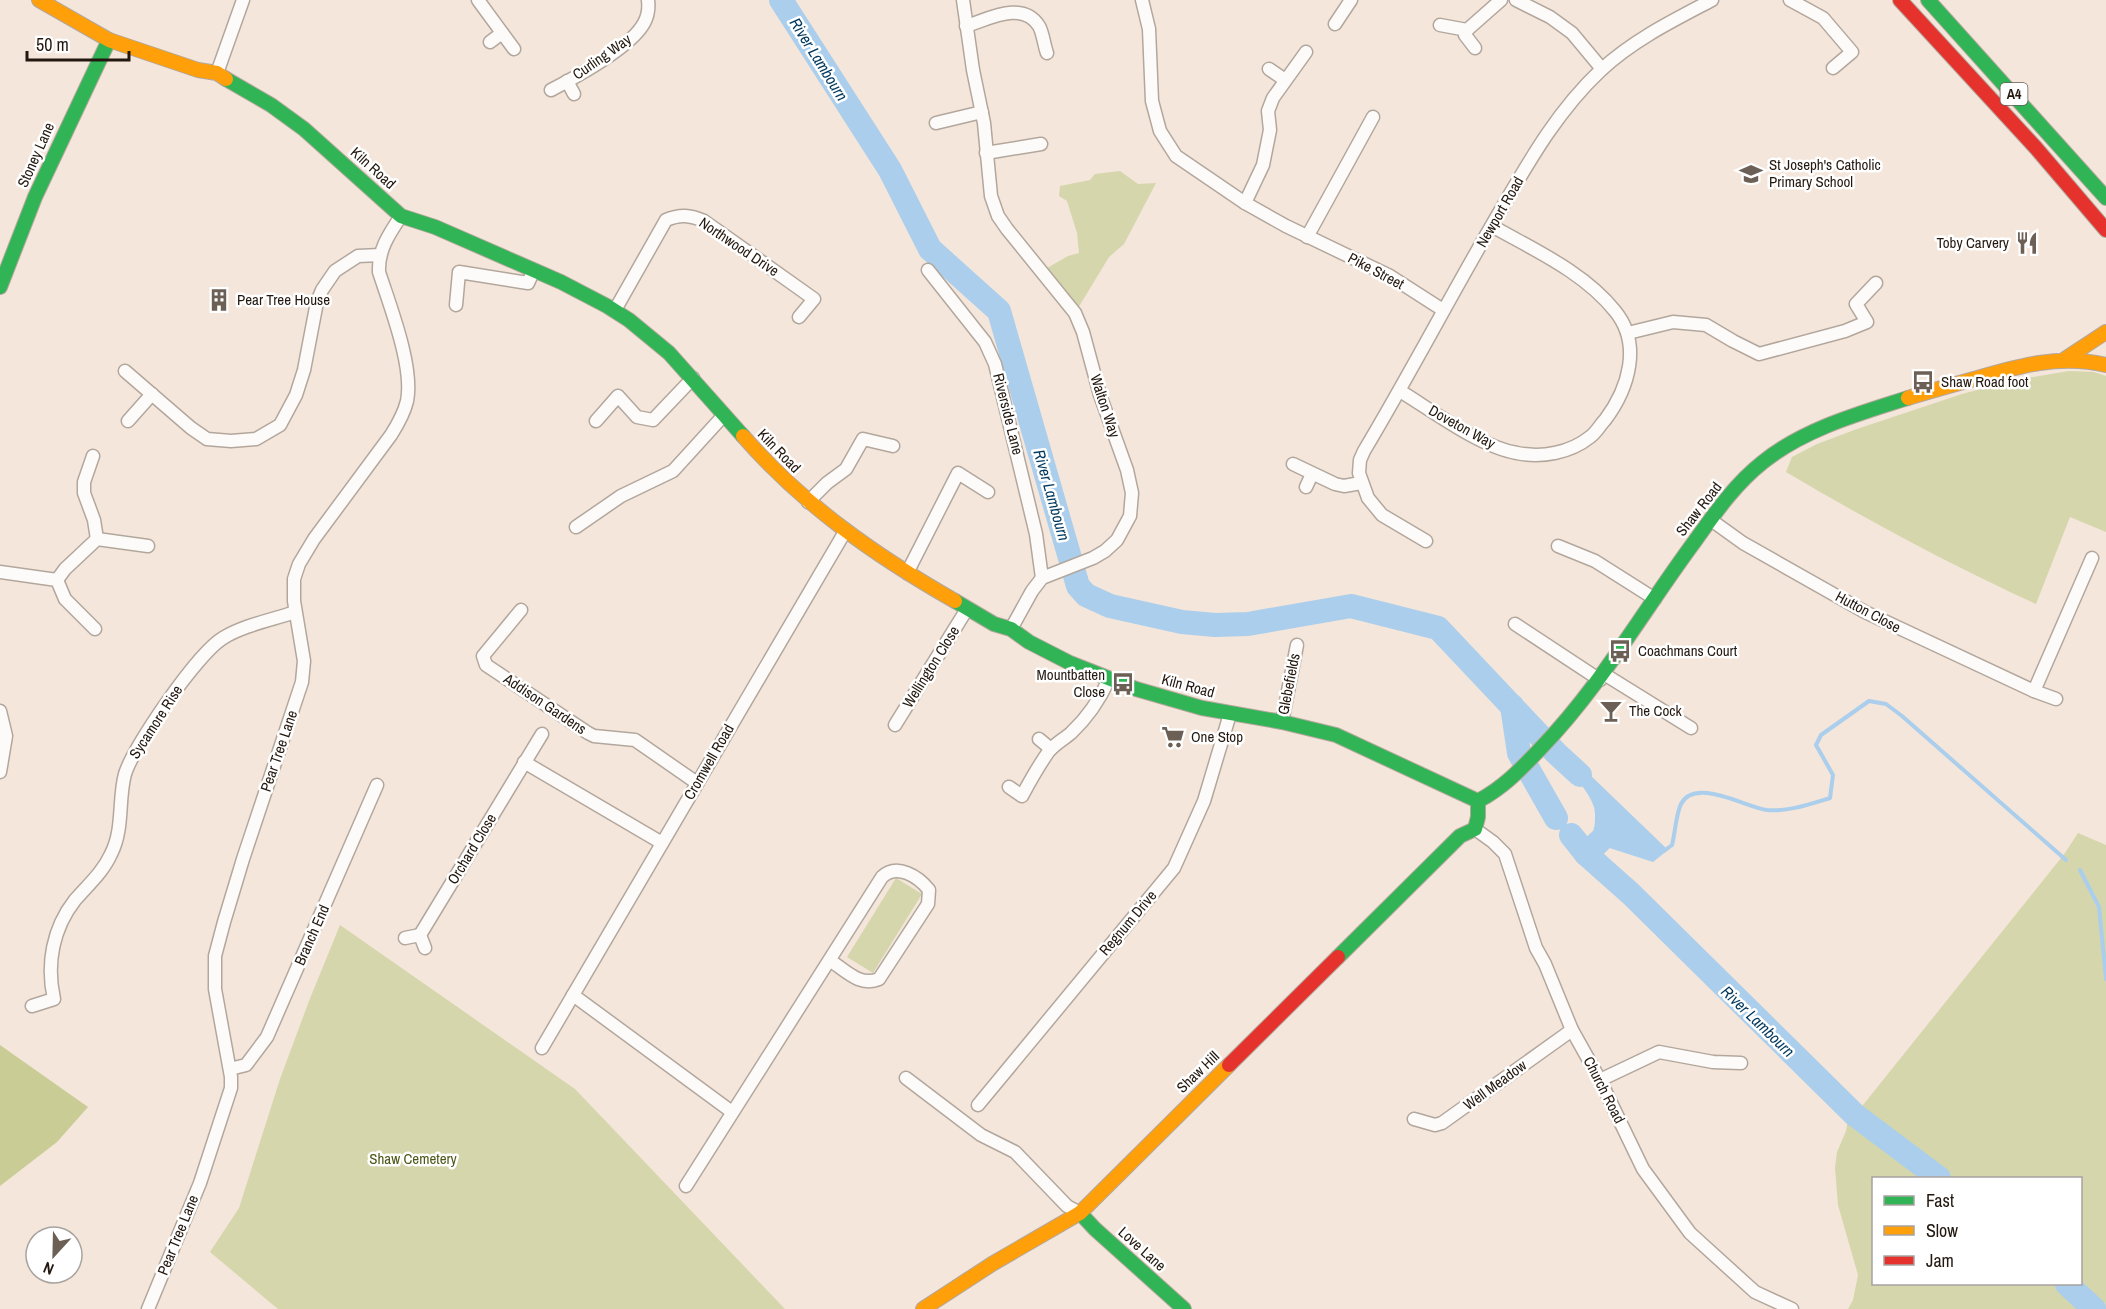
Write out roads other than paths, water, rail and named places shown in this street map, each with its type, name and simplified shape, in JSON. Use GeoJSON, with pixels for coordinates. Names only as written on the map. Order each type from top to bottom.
{"type":"FeatureCollection","features":[{"type":"Feature","properties":{"kind":"main road","name":"Kiln Road"},"geometry":{"type":"LineString","coordinates":[[39,0],[109,40],[198,70],[217,73],[271,105],[304,129],[401,216],[420,221],[534,270],[615,310],[651,336],[693,378],[767,464],[808,502],[907,573],[967,609],[994,624],[1011,629],[1029,642],[1109,679],[1159,696],[1230,714],[1282,722],[1336,735],[1478,801]]}},
{"type":"Feature","properties":{"kind":"main road","name":"A4"},"geometry":{"type":"LineString","coordinates":[[1900,0],[2036,148],[2106,230]]}},
{"type":"Feature","properties":{"kind":"main road","name":"A4"},"geometry":{"type":"LineString","coordinates":[[1928,0],[2104,194]]}},
{"type":"Feature","properties":{"kind":"main road"},"geometry":{"type":"LineString","coordinates":[[1942,0],[1975,51]]}},
{"type":"Feature","properties":{"kind":"main road","name":"Stoney Lane"},"geometry":{"type":"LineString","coordinates":[[0,287],[34,198],[109,40]]}},
{"type":"Feature","properties":{"kind":"main road","name":"Shaw Road"},"geometry":{"type":"LineString","coordinates":[[2065,358],[2106,332]]}},
{"type":"Feature","properties":{"kind":"main road","name":"Shaw Road"},"geometry":{"type":"LineString","coordinates":[[1478,801],[1494,794],[1515,776],[1560,729],[1602,677],[1711,520],[1749,473],[1783,447],[1798,438],[1870,410],[1946,386],[2065,358],[2106,364]]}},
{"type":"Feature","properties":{"kind":"main road"},"geometry":{"type":"LineString","coordinates":[[1475,829],[1478,818],[1478,801]]}},
{"type":"Feature","properties":{"kind":"main road","name":"Shaw Hill"},"geometry":{"type":"LineString","coordinates":[[923,1309],[992,1264],[1080,1213],[1460,836],[1475,829]]}},
{"type":"Feature","properties":{"kind":"main road","name":"Love Lane"},"geometry":{"type":"LineString","coordinates":[[1080,1213],[1184,1309]]}},
{"type":"Feature","properties":{"kind":"street"},"geometry":{"type":"LineString","coordinates":[[217,73],[243,0]]}},
{"type":"Feature","properties":{"kind":"street"},"geometry":{"type":"LineString","coordinates":[[478,0],[514,49]]}},
{"type":"Feature","properties":{"kind":"street","name":"Curling Way"},"geometry":{"type":"LineString","coordinates":[[551,90],[626,43],[644,24],[649,10],[648,0]]}},
{"type":"Feature","properties":{"kind":"street","name":"Walton Way"},"geometry":{"type":"LineString","coordinates":[[963,0],[982,112],[991,196],[998,216],[1065,298],[1080,324],[1100,395],[1131,482],[1131,510],[1122,532],[1105,551],[1046,576]]}},
{"type":"Feature","properties":{"kind":"street"},"geometry":{"type":"LineString","coordinates":[[1142,0],[1149,29],[1152,101],[1160,131],[1176,156],[1245,203],[1263,165],[1270,130],[1268,111],[1273,98],[1306,52]]}},
{"type":"Feature","properties":{"kind":"street"},"geometry":{"type":"LineString","coordinates":[[1335,24],[1351,0]]}},
{"type":"Feature","properties":{"kind":"street"},"geometry":{"type":"LineString","coordinates":[[1474,48],[1466,35],[1467,30],[1501,0]]}},
{"type":"Feature","properties":{"kind":"street"},"geometry":{"type":"LineString","coordinates":[[1516,0],[1550,17],[1572,33],[1602,69]]}},
{"type":"Feature","properties":{"kind":"street","name":"Newport Road"},"geometry":{"type":"LineString","coordinates":[[1361,483],[1360,460],[1443,310],[1552,125],[1602,69],[1661,27],[1712,0]]}},
{"type":"Feature","properties":{"kind":"street"},"geometry":{"type":"LineString","coordinates":[[1790,0],[1823,18],[1852,52],[1833,68]]}},
{"type":"Feature","properties":{"kind":"street"},"geometry":{"type":"LineString","coordinates":[[966,26],[1015,11],[1029,15],[1040,27],[1047,53]]}},
{"type":"Feature","properties":{"kind":"street"},"geometry":{"type":"LineString","coordinates":[[1440,25],[1467,30]]}},
{"type":"Feature","properties":{"kind":"street"},"geometry":{"type":"LineString","coordinates":[[490,42],[502,33]]}},
{"type":"Feature","properties":{"kind":"street"},"geometry":{"type":"LineString","coordinates":[[1269,69],[1285,80]]}},
{"type":"Feature","properties":{"kind":"street","name":"Curling Way"},"geometry":{"type":"LineString","coordinates":[[567,81],[574,94]]}},
{"type":"Feature","properties":{"kind":"street"},"geometry":{"type":"LineString","coordinates":[[936,123],[982,112]]}},
{"type":"Feature","properties":{"kind":"street"},"geometry":{"type":"LineString","coordinates":[[1307,237],[1373,117]]}},
{"type":"Feature","properties":{"kind":"street"},"geometry":{"type":"LineString","coordinates":[[986,153],[1041,144]]}},
{"type":"Feature","properties":{"kind":"street","name":"Pike Street"},"geometry":{"type":"LineString","coordinates":[[1245,203],[1307,237],[1390,276],[1443,310]]}},
{"type":"Feature","properties":{"kind":"street","name":"Northwood Drive"},"geometry":{"type":"LineString","coordinates":[[615,310],[666,220],[688,215],[704,221],[814,299],[799,317]]}},
{"type":"Feature","properties":{"kind":"street","name":"Pear Tree Lane"},"geometry":{"type":"LineString","coordinates":[[148,1309],[200,1183],[231,1088],[230,1069],[215,989],[215,956],[246,848],[302,682],[302,647],[295,612],[294,579],[299,564],[314,539],[391,435],[405,409],[408,375],[379,272],[380,255],[389,232],[401,216]]}},
{"type":"Feature","properties":{"kind":"street","name":"Doveton Way"},"geometry":{"type":"LineString","coordinates":[[1400,391],[1490,446],[1517,453],[1544,455],[1571,448],[1592,437],[1612,410],[1628,377],[1631,349],[1628,333],[1615,311],[1581,278],[1492,225]]}},
{"type":"Feature","properties":{"kind":"street"},"geometry":{"type":"LineString","coordinates":[[125,371],[191,428],[207,438],[231,441],[256,439],[280,424],[296,395],[304,370],[317,302],[322,290],[335,271],[358,256],[380,255]]}},
{"type":"Feature","properties":{"kind":"street"},"geometry":{"type":"LineString","coordinates":[[456,305],[459,272],[528,283],[534,270]]}},
{"type":"Feature","properties":{"kind":"street","name":"Riverside Lane"},"geometry":{"type":"LineString","coordinates":[[928,270],[985,342],[995,364],[1046,576]]}},
{"type":"Feature","properties":{"kind":"street"},"geometry":{"type":"LineString","coordinates":[[1628,333],[1673,322],[1706,325],[1732,342],[1759,354],[1845,331],[1867,322],[1856,304],[1876,283]]}},
{"type":"Feature","properties":{"kind":"street"},"geometry":{"type":"LineString","coordinates":[[596,421],[618,396],[637,417],[653,420],[693,378]]}},
{"type":"Feature","properties":{"kind":"street"},"geometry":{"type":"LineString","coordinates":[[128,421],[152,394]]}},
{"type":"Feature","properties":{"kind":"street"},"geometry":{"type":"LineString","coordinates":[[576,527],[621,496],[673,471],[724,415]]}},
{"type":"Feature","properties":{"kind":"street"},"geometry":{"type":"LineString","coordinates":[[808,502],[827,483],[846,469],[863,439],[892,446]]}},
{"type":"Feature","properties":{"kind":"street"},"geometry":{"type":"LineString","coordinates":[[93,456],[84,482],[84,493],[94,520],[97,539]]}},
{"type":"Feature","properties":{"kind":"street"},"geometry":{"type":"LineString","coordinates":[[1293,464],[1335,484],[1344,486],[1361,483],[1368,498],[1382,515],[1426,541]]}},
{"type":"Feature","properties":{"kind":"street"},"geometry":{"type":"LineString","coordinates":[[907,573],[958,473],[988,492]]}},
{"type":"Feature","properties":{"kind":"street"},"geometry":{"type":"LineString","coordinates":[[1306,487],[1312,474]]}},
{"type":"Feature","properties":{"kind":"street","name":"Hutton Close"},"geometry":{"type":"LineString","coordinates":[[1711,520],[1743,543],[1865,612],[2034,691],[2056,699]]}},
{"type":"Feature","properties":{"kind":"street","name":"Cromwell Road"},"geometry":{"type":"LineString","coordinates":[[542,1048],[846,530]]}},
{"type":"Feature","properties":{"kind":"street"},"geometry":{"type":"LineString","coordinates":[[97,539],[148,546]]}},
{"type":"Feature","properties":{"kind":"street"},"geometry":{"type":"LineString","coordinates":[[57,580],[97,539]]}},
{"type":"Feature","properties":{"kind":"street"},"geometry":{"type":"LineString","coordinates":[[1558,546],[1595,561],[1655,599]]}},
{"type":"Feature","properties":{"kind":"street"},"geometry":{"type":"LineString","coordinates":[[2034,691],[2092,558]]}},
{"type":"Feature","properties":{"kind":"street"},"geometry":{"type":"LineString","coordinates":[[0,572],[57,580]]}},
{"type":"Feature","properties":{"kind":"street"},"geometry":{"type":"LineString","coordinates":[[1011,629],[1032,591],[1046,576]]}},
{"type":"Feature","properties":{"kind":"street"},"geometry":{"type":"LineString","coordinates":[[57,580],[65,599],[95,629]]}},
{"type":"Feature","properties":{"kind":"street","name":"Wellington Close"},"geometry":{"type":"LineString","coordinates":[[895,725],[967,609]]}},
{"type":"Feature","properties":{"kind":"street","name":"Addison Gardens"},"geometry":{"type":"LineString","coordinates":[[521,610],[483,656],[486,665],[588,733],[594,736],[634,740],[697,783]]}},
{"type":"Feature","properties":{"kind":"street","name":"Sycamore Rise"},"geometry":{"type":"LineString","coordinates":[[32,1006],[54,999],[50,977],[55,938],[66,913],[96,877],[112,852],[118,833],[125,773],[149,730],[194,665],[212,646],[238,631],[295,612]]}},
{"type":"Feature","properties":{"kind":"street"},"geometry":{"type":"LineString","coordinates":[[1515,624],[1691,728]]}},
{"type":"Feature","properties":{"kind":"street","name":"Glebefields"},"geometry":{"type":"LineString","coordinates":[[1282,722],[1297,645]]}},
{"type":"Feature","properties":{"kind":"street"},"geometry":{"type":"LineString","coordinates":[[1009,787],[1022,796],[1051,749],[1071,733],[1092,708],[1109,679]]}},
{"type":"Feature","properties":{"kind":"street"},"geometry":{"type":"LineString","coordinates":[[0,711],[6,736],[0,772]]}},
{"type":"Feature","properties":{"kind":"street","name":"Regnum Drive"},"geometry":{"type":"LineString","coordinates":[[978,1105],[1174,868],[1204,801],[1230,714]]}},
{"type":"Feature","properties":{"kind":"street","name":"Orchard Close"},"geometry":{"type":"LineString","coordinates":[[420,935],[542,734]]}},
{"type":"Feature","properties":{"kind":"street"},"geometry":{"type":"LineString","coordinates":[[1039,739],[1051,749]]}},
{"type":"Feature","properties":{"kind":"street"},"geometry":{"type":"LineString","coordinates":[[524,762],[662,843]]}},
{"type":"Feature","properties":{"kind":"street","name":"Branch End"},"geometry":{"type":"LineString","coordinates":[[230,1069],[246,1065],[267,1037],[377,785]]}},
{"type":"Feature","properties":{"kind":"street","name":"Church Road"},"geometry":{"type":"LineString","coordinates":[[1475,829],[1505,854],[1536,948],[1545,964],[1572,1030],[1600,1080],[1643,1169],[1690,1233],[1755,1292],[1792,1309]]}},
{"type":"Feature","properties":{"kind":"street"},"geometry":{"type":"LineString","coordinates":[[686,1186],[831,961],[882,877],[888,872],[901,870],[924,884],[929,890],[928,904],[879,979],[862,982],[831,961]]}},
{"type":"Feature","properties":{"kind":"street"},"geometry":{"type":"LineString","coordinates":[[405,938],[420,935],[425,948]]}},
{"type":"Feature","properties":{"kind":"street"},"geometry":{"type":"LineString","coordinates":[[573,995],[732,1112]]}},
{"type":"Feature","properties":{"kind":"street","name":"Well Meadow"},"geometry":{"type":"LineString","coordinates":[[1414,1119],[1436,1125],[1442,1123],[1572,1030]]}},
{"type":"Feature","properties":{"kind":"street"},"geometry":{"type":"LineString","coordinates":[[1600,1080],[1659,1052],[1713,1062],[1741,1064]]}},
{"type":"Feature","properties":{"kind":"street"},"geometry":{"type":"LineString","coordinates":[[906,1078],[981,1135],[1015,1152],[1067,1206],[1080,1213]]}},
{"type":"Feature","properties":{"kind":"water"},"geometry":{"type":"Polygon","coordinates":[[[1562,748],[1668,850],[1653,862],[1597,844],[1594,807],[1582,786],[1554,754],[1562,748]]]}},
{"type":"Feature","properties":{"kind":"waterway","name":"River Lambourn"},"geometry":{"type":"LineString","coordinates":[[781,0],[890,170],[930,249],[999,311],[1078,586],[1086,595],[1110,606],[1182,622],[1215,625],[1248,624],[1351,606],[1438,628],[1556,753],[1580,775]]}},
{"type":"Feature","properties":{"kind":"waterway"},"geometry":{"type":"LineString","coordinates":[[1664,851],[1672,845],[1681,804],[1688,796],[1697,793],[1709,793],[1767,810],[1799,807],[1830,798],[1833,775],[1816,745],[1821,735],[1869,701],[1886,704],[1902,716],[2066,860]]}},
{"type":"Feature","properties":{"kind":"waterway","name":"River Lambourn"},"geometry":{"type":"LineString","coordinates":[[1512,706],[1519,753],[1556,818]]}},
{"type":"Feature","properties":{"kind":"waterway","name":"River Lambourn"},"geometry":{"type":"LineString","coordinates":[[1609,818],[1604,837],[1586,854],[1631,894],[1855,1115],[1938,1177]]}},
{"type":"Feature","properties":{"kind":"waterway","name":"River Lambourn"},"geometry":{"type":"LineString","coordinates":[[1571,835],[1586,854]]}},
{"type":"Feature","properties":{"kind":"waterway"},"geometry":{"type":"LineString","coordinates":[[2080,870],[2099,907],[2106,979]]}},
{"type":"Feature","properties":{"kind":"waterway","name":"River Lambourn"},"geometry":{"type":"LineString","coordinates":[[2068,1285],[2094,1309]]}},
{"type":"Feature","properties":{"kind":"place","name":"St Joseph's Catholic Primary School"},"geometry":{"type":"Point","coordinates":[1751,174]}},
{"type":"Feature","properties":{"kind":"place","name":"Toby Carvery"},"geometry":{"type":"Point","coordinates":[2027,243]}},
{"type":"Feature","properties":{"kind":"place","name":"Pear Tree House"},"geometry":{"type":"Point","coordinates":[219,300]}},
{"type":"Feature","properties":{"kind":"place","name":"Shaw Road foot"},"geometry":{"type":"Point","coordinates":[1923,382]}},
{"type":"Feature","properties":{"kind":"place","name":"Coachmans Court"},"geometry":{"type":"Point","coordinates":[1620,651]}},
{"type":"Feature","properties":{"kind":"place","name":"Mountbatten Close"},"geometry":{"type":"Point","coordinates":[1123,684]}},
{"type":"Feature","properties":{"kind":"place","name":"The Cock"},"geometry":{"type":"Point","coordinates":[1611,711]}},
{"type":"Feature","properties":{"kind":"place","name":"One Stop"},"geometry":{"type":"Point","coordinates":[1173,737]}},
{"type":"Feature","properties":{"kind":"park label","name":"Shaw Cemetery"},"geometry":{"type":"Point","coordinates":[413,1159]}}]}
